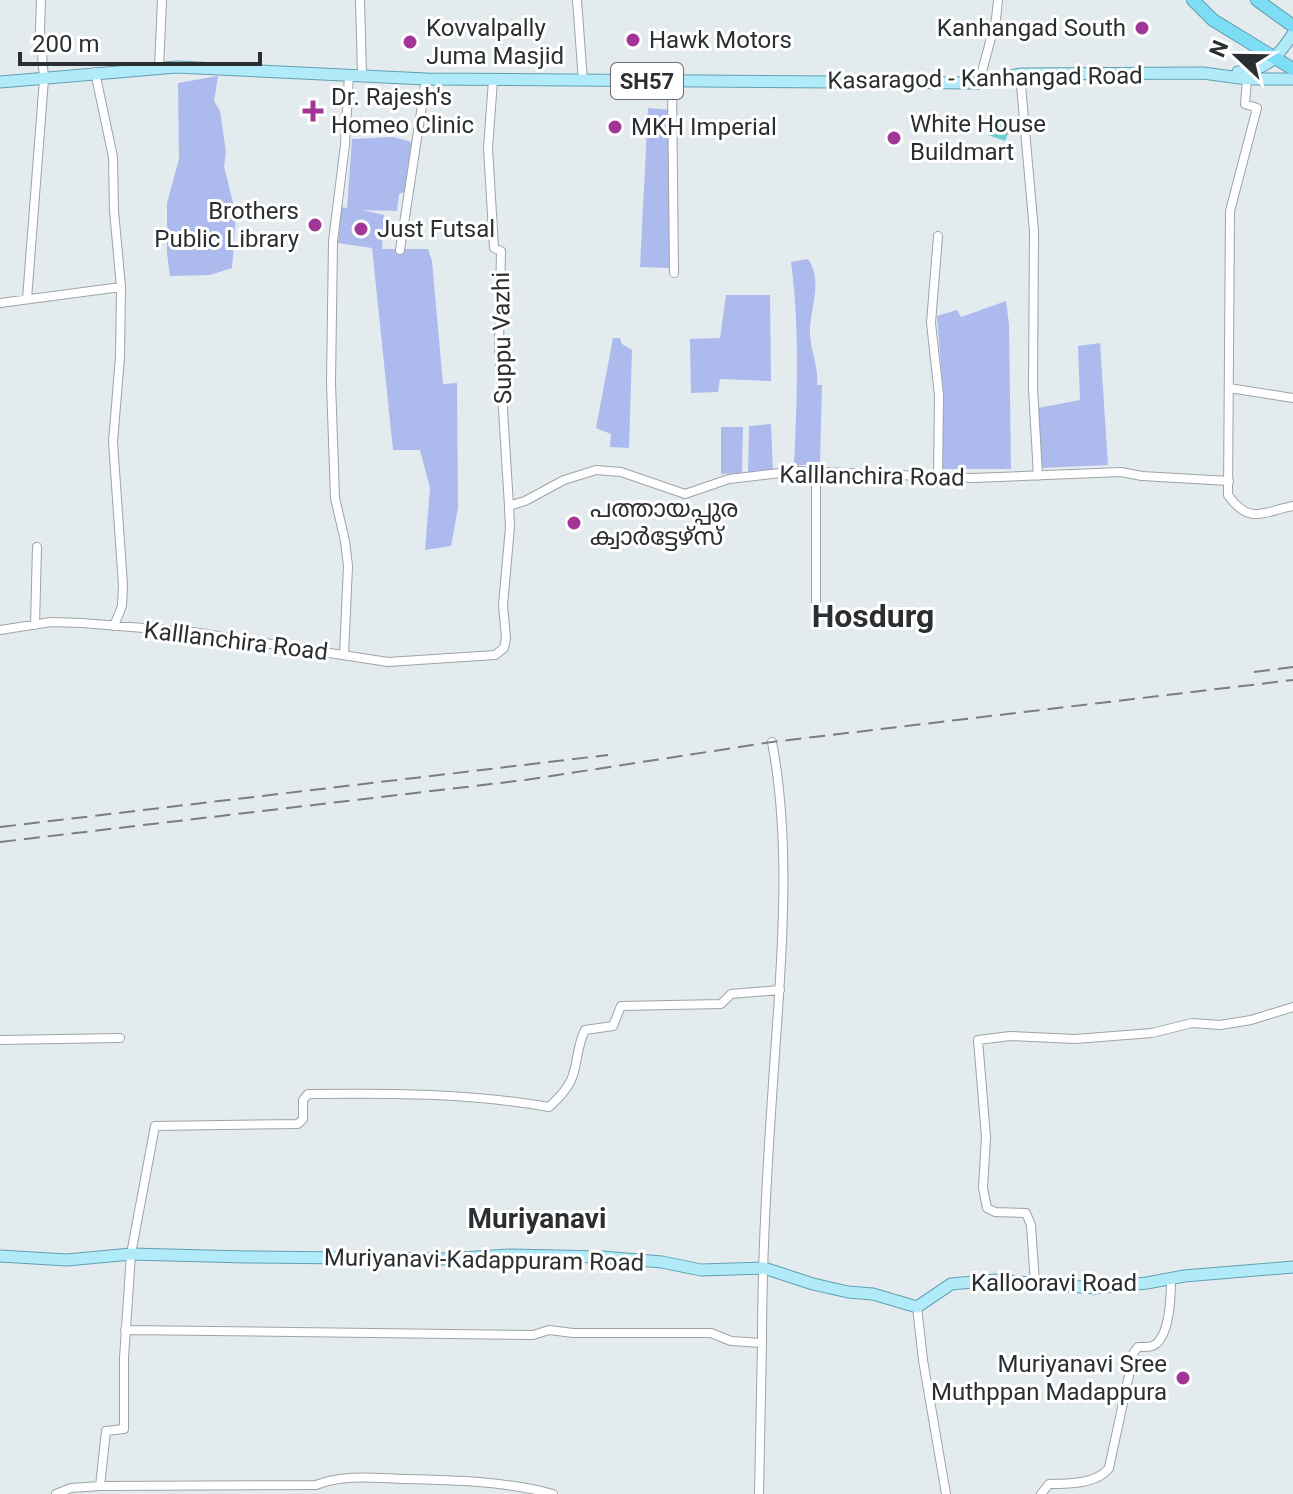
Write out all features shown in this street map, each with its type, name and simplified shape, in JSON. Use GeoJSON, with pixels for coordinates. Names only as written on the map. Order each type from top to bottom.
{"type":"FeatureCollection","features":[{"type":"Feature","properties":{"kind":"highway"},"geometry":{"type":"LineString","coordinates":[[1193,0],[1213,20],[1293,69]]}},
{"type":"Feature","properties":{"kind":"highway"},"geometry":{"type":"LineString","coordinates":[[1257,0],[1293,26]]}},
{"type":"Feature","properties":{"kind":"main road"},"geometry":{"type":"LineString","coordinates":[[1275,60],[1293,34]]}},
{"type":"Feature","properties":{"kind":"main road","name":"Kasaragod - Kanhangad Road"},"geometry":{"type":"LineString","coordinates":[[0,82],[159,68],[426,79],[979,83],[1020,74],[1244,72],[1263,68],[1275,60]]}},
{"type":"Feature","properties":{"kind":"main road","name":"Kasaragod - Kanhangad Road"},"geometry":{"type":"LineString","coordinates":[[1203,73],[1247,79],[1293,79]]}},
{"type":"Feature","properties":{"kind":"main road","name":"Muriyanavi-Kadappuram Road"},"geometry":{"type":"LineString","coordinates":[[0,1256],[67,1260],[131,1254],[445,1259],[509,1255],[602,1257],[662,1262],[701,1270],[764,1268],[813,1284],[873,1294],[917,1307]]}},
{"type":"Feature","properties":{"kind":"main road","name":"Kallooravi Road"},"geometry":{"type":"LineString","coordinates":[[917,1307],[951,1284],[995,1280],[1095,1288],[1293,1267]]}},
{"type":"Feature","properties":{"kind":"street"},"geometry":{"type":"LineString","coordinates":[[27,299],[44,79],[41,0]]}},
{"type":"Feature","properties":{"kind":"street"},"geometry":{"type":"LineString","coordinates":[[159,68],[162,0]]}},
{"type":"Feature","properties":{"kind":"street"},"geometry":{"type":"LineString","coordinates":[[360,0],[362,76]]}},
{"type":"Feature","properties":{"kind":"street"},"geometry":{"type":"LineString","coordinates":[[577,0],[583,81]]}},
{"type":"Feature","properties":{"kind":"street"},"geometry":{"type":"LineString","coordinates":[[979,83],[998,0]]}},
{"type":"Feature","properties":{"kind":"street"},"geometry":{"type":"LineString","coordinates":[[95,72],[113,157],[121,287],[120,357],[113,442],[123,585],[122,606],[114,626]]}},
{"type":"Feature","properties":{"kind":"street"},"geometry":{"type":"LineString","coordinates":[[1020,74],[1034,231],[1033,388],[1038,476]]}},
{"type":"Feature","properties":{"kind":"street"},"geometry":{"type":"LineString","coordinates":[[344,654],[348,566],[335,498],[331,383],[333,241],[345,145],[349,75]]}},
{"type":"Feature","properties":{"kind":"street"},"geometry":{"type":"LineString","coordinates":[[400,250],[426,79]]}},
{"type":"Feature","properties":{"kind":"street"},"geometry":{"type":"LineString","coordinates":[[1247,79],[1245,104],[1257,108],[1230,211],[1228,495],[1237,509],[1253,516],[1293,506]]}},
{"type":"Feature","properties":{"kind":"street","name":"Suppu Vazhi"},"geometry":{"type":"LineString","coordinates":[[493,80],[488,148],[494,248],[501,251],[499,345],[509,506]]}},
{"type":"Feature","properties":{"kind":"street"},"geometry":{"type":"LineString","coordinates":[[672,81],[674,273]]}},
{"type":"Feature","properties":{"kind":"street"},"geometry":{"type":"LineString","coordinates":[[938,236],[931,323],[939,395],[938,477]]}},
{"type":"Feature","properties":{"kind":"street"},"geometry":{"type":"LineString","coordinates":[[0,303],[121,287]]}},
{"type":"Feature","properties":{"kind":"street"},"geometry":{"type":"LineString","coordinates":[[1229,388],[1293,398]]}},
{"type":"Feature","properties":{"kind":"street","name":"Kalllanchira Road"},"geometry":{"type":"LineString","coordinates":[[0,630],[51,622],[193,632],[388,662],[495,655],[504,648],[506,638],[503,605],[509,506],[564,480],[596,470],[621,472],[685,494],[729,479],[797,471],[938,477],[1121,472],[1229,481]]}},
{"type":"Feature","properties":{"kind":"street"},"geometry":{"type":"LineString","coordinates":[[816,472],[816,604]]}},
{"type":"Feature","properties":{"kind":"street"},"geometry":{"type":"LineString","coordinates":[[35,625],[37,547]]}},
{"type":"Feature","properties":{"kind":"street"},"geometry":{"type":"LineString","coordinates":[[759,1494],[765,1203],[783,930],[781,827],[777,765],[772,742]]}},
{"type":"Feature","properties":{"kind":"street"},"geometry":{"type":"LineString","coordinates":[[100,1486],[106,1431],[124,1429],[125,1330],[131,1254],[155,1126],[298,1124],[303,1119],[303,1100],[308,1094],[383,1093],[503,1099],[549,1107],[574,1075],[574,1062],[585,1030],[613,1026],[621,1006],[721,1004],[731,994],[780,990]]}},
{"type":"Feature","properties":{"kind":"street"},"geometry":{"type":"LineString","coordinates":[[1035,1284],[1031,1225],[1026,1213],[995,1212],[987,1208],[983,1188],[986,1137],[978,1040],[1010,1036],[1075,1039],[1152,1033],[1192,1023],[1220,1025],[1251,1020],[1293,1007]]}},
{"type":"Feature","properties":{"kind":"street"},"geometry":{"type":"LineString","coordinates":[[0,1040],[120,1038]]}},
{"type":"Feature","properties":{"kind":"street"},"geometry":{"type":"LineString","coordinates":[[1041,1494],[1046,1485],[1071,1484],[1099,1477],[1109,1468],[1134,1352],[1138,1347],[1153,1347],[1159,1342],[1171,1304],[1171,1278]]}},
{"type":"Feature","properties":{"kind":"street"},"geometry":{"type":"LineString","coordinates":[[917,1307],[946,1494]]}},
{"type":"Feature","properties":{"kind":"street"},"geometry":{"type":"LineString","coordinates":[[125,1330],[533,1335],[549,1330],[573,1333],[711,1333],[731,1341],[762,1343]]}},
{"type":"Feature","properties":{"kind":"street"},"geometry":{"type":"LineString","coordinates":[[56,1494],[71,1488],[100,1486],[189,1490],[316,1485],[330,1479],[372,1478],[553,1494]]}},
{"type":"Feature","properties":{"kind":"shaded area"},"geometry":{"type":"Polygon","coordinates":[[[218,76],[214,101],[220,111],[226,152],[224,166],[236,215],[232,268],[210,275],[170,276],[167,203],[179,159],[178,83],[218,76]]]}},
{"type":"Feature","properties":{"kind":"shaded area"},"geometry":{"type":"Polygon","coordinates":[[[648,108],[670,110],[671,268],[640,267],[648,108]]]}},
{"type":"Feature","properties":{"kind":"shaded area"},"geometry":{"type":"Polygon","coordinates":[[[994,119],[1012,124],[1005,141],[988,135],[994,119]]]}},
{"type":"Feature","properties":{"kind":"shaded area"},"geometry":{"type":"Polygon","coordinates":[[[392,137],[413,145],[405,192],[399,194],[397,211],[362,210],[384,215],[382,249],[428,249],[432,261],[443,384],[457,383],[458,508],[451,546],[425,550],[430,488],[420,450],[393,450],[372,248],[338,243],[341,207],[347,208],[352,139],[392,137]]]}},
{"type":"Feature","properties":{"kind":"shaded area"},"geometry":{"type":"Polygon","coordinates":[[[808,259],[815,277],[811,342],[817,385],[822,385],[820,463],[794,466],[797,338],[791,262],[808,259]]]}},
{"type":"Feature","properties":{"kind":"shaded area"},"geometry":{"type":"Polygon","coordinates":[[[726,295],[770,295],[771,381],[720,379],[718,392],[691,393],[690,339],[720,338],[726,295]]]}},
{"type":"Feature","properties":{"kind":"shaded area"},"geometry":{"type":"Polygon","coordinates":[[[1006,301],[1011,469],[943,469],[940,454],[944,404],[937,316],[957,310],[961,317],[1006,301]]]}},
{"type":"Feature","properties":{"kind":"shaded area"},"geometry":{"type":"Polygon","coordinates":[[[613,338],[620,338],[622,344],[632,350],[629,448],[610,447],[611,434],[596,428],[613,338]]]}},
{"type":"Feature","properties":{"kind":"shaded area"},"geometry":{"type":"Polygon","coordinates":[[[1100,343],[1108,465],[1040,468],[1038,408],[1080,400],[1078,346],[1100,343]]]}},
{"type":"Feature","properties":{"kind":"shaded area"},"geometry":{"type":"Polygon","coordinates":[[[771,424],[773,471],[748,473],[749,426],[771,424]]]}},
{"type":"Feature","properties":{"kind":"shaded area"},"geometry":{"type":"Polygon","coordinates":[[[721,427],[743,427],[742,473],[721,474],[721,427]]]}},
{"type":"Feature","properties":{"kind":"railway"},"geometry":{"type":"LineString","coordinates":[[1254,672],[1293,667]]}},
{"type":"Feature","properties":{"kind":"railway"},"geometry":{"type":"LineString","coordinates":[[0,842],[525,780],[772,742],[1293,680]]}},
{"type":"Feature","properties":{"kind":"railway"},"geometry":{"type":"LineString","coordinates":[[0,827],[608,755]]}},
{"type":"Feature","properties":{"kind":"place","name":"Kanhangad South"},"geometry":{"type":"Point","coordinates":[1142,28]}},
{"type":"Feature","properties":{"kind":"place","name":"Hawk Motors"},"geometry":{"type":"Point","coordinates":[633,40]}},
{"type":"Feature","properties":{"kind":"place","name":"Kovvalpally Juma Masjid"},"geometry":{"type":"Point","coordinates":[410,42]}},
{"type":"Feature","properties":{"kind":"place","name":"Dr. Rajesh's Homeo Clinic"},"geometry":{"type":"Point","coordinates":[313,111]}},
{"type":"Feature","properties":{"kind":"place","name":"MKH Imperial"},"geometry":{"type":"Point","coordinates":[615,127]}},
{"type":"Feature","properties":{"kind":"place","name":"White House Buildmart"},"geometry":{"type":"Point","coordinates":[894,138]}},
{"type":"Feature","properties":{"kind":"place","name":"Brothers Public Library"},"geometry":{"type":"Point","coordinates":[315,225]}},
{"type":"Feature","properties":{"kind":"place","name":"Just Futsal"},"geometry":{"type":"Point","coordinates":[361,229]}},
{"type":"Feature","properties":{"kind":"place","name":"പത്തായപ്പുര ക്വാർട്ടേഴ്സ്"},"geometry":{"type":"Point","coordinates":[574,523]}},
{"type":"Feature","properties":{"kind":"place","name":"Muriyanavi Sree Muthppan Madappura"},"geometry":{"type":"Point","coordinates":[1183,1378]}},
{"type":"Feature","properties":{"kind":"district","name":"Hosdurg"},"geometry":{"type":"Point","coordinates":[873,616]}},
{"type":"Feature","properties":{"kind":"district","name":"Muriyanavi"},"geometry":{"type":"Point","coordinates":[537,1218]}}]}
